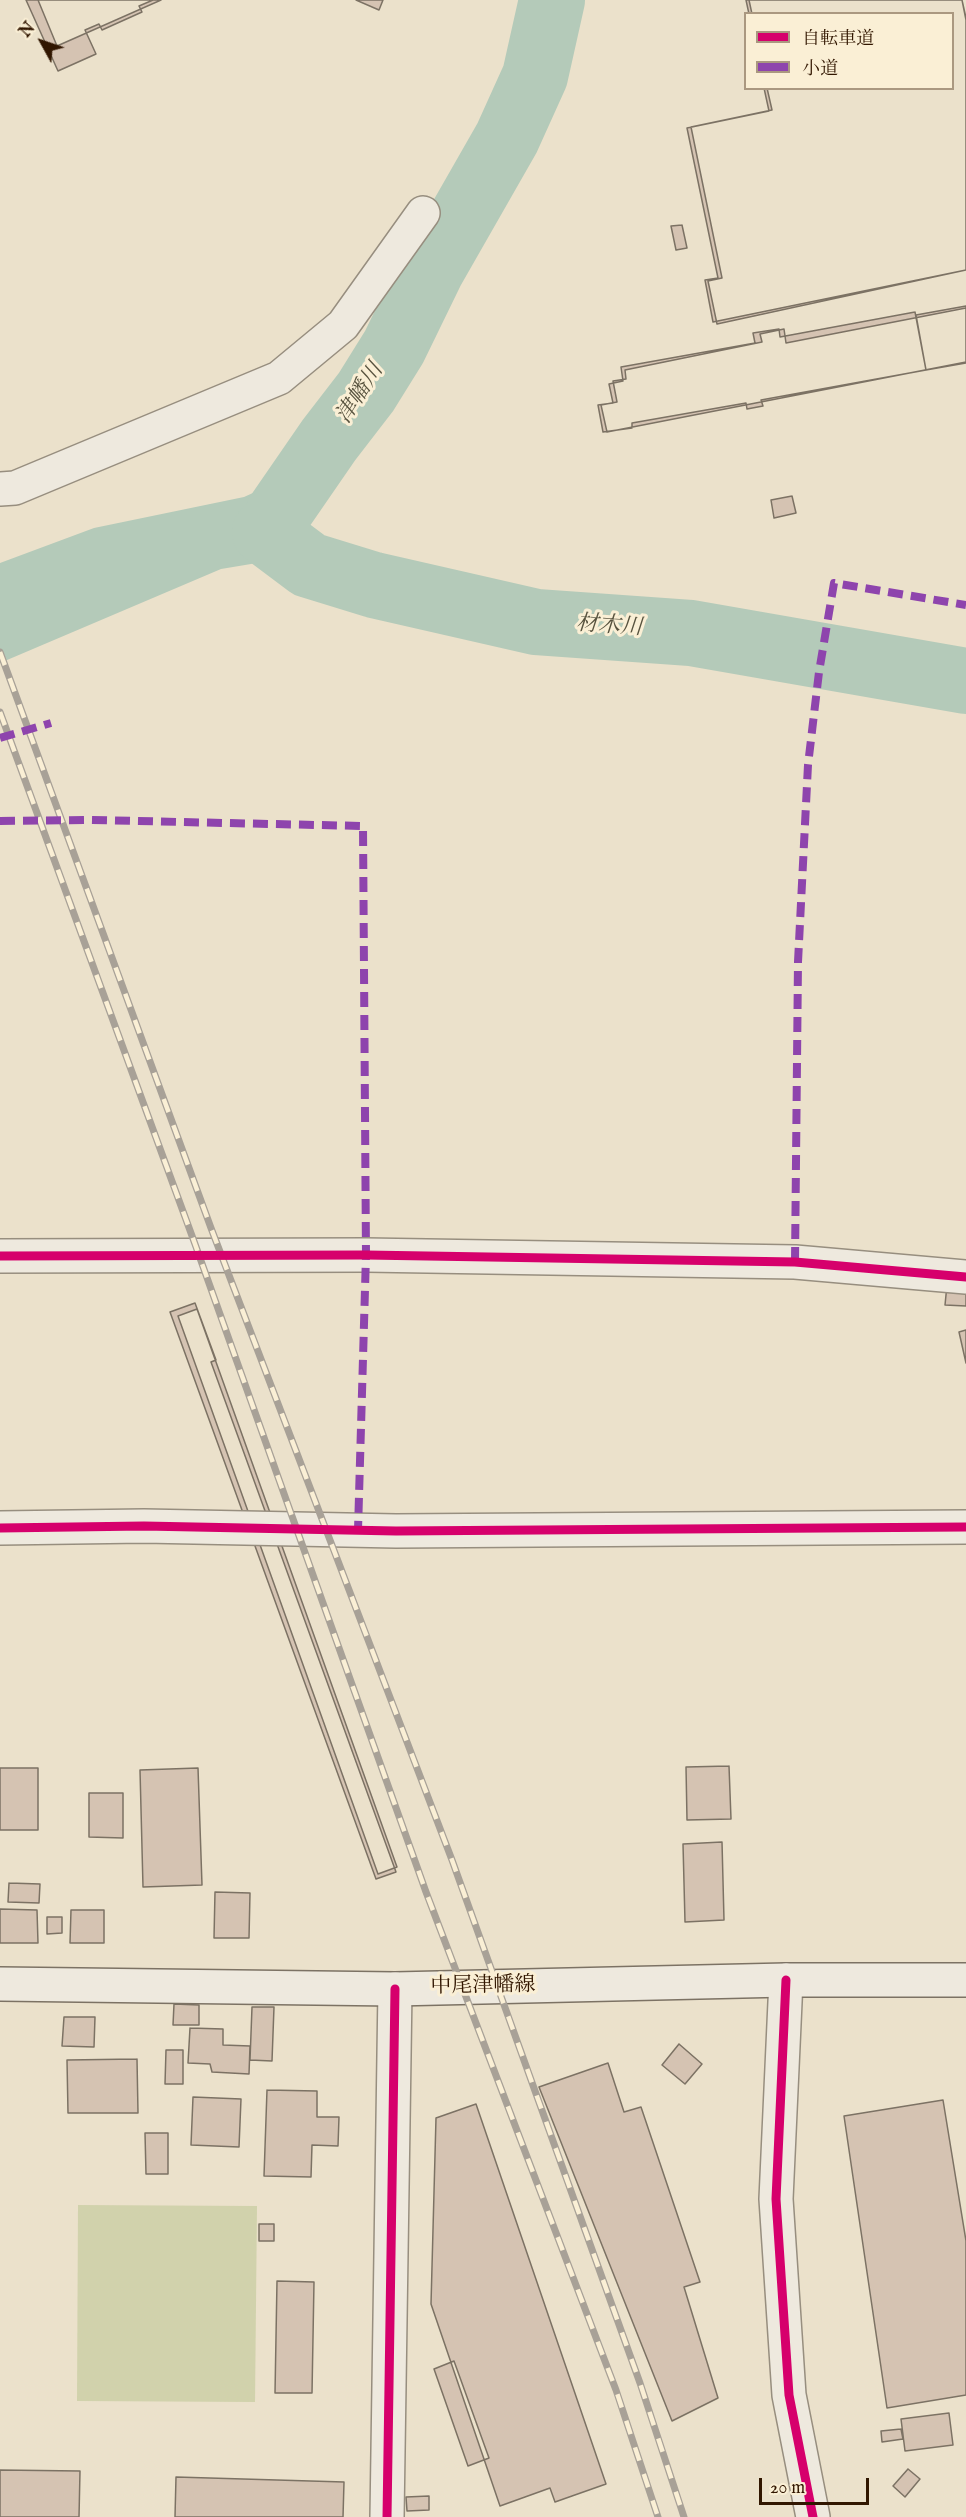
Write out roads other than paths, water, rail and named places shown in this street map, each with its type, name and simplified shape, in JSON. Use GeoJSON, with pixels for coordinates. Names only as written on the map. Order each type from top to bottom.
{"type":"FeatureCollection","features":[{"type":"Feature","properties":{"kind":"street"},"geometry":{"type":"LineString","coordinates":[[0,489],[15,488],[279,378],[343,325],[423,213]]}},
{"type":"Feature","properties":{"kind":"street"},"geometry":{"type":"LineString","coordinates":[[0,1256],[366,1255],[795,1262],[966,1277]]}},
{"type":"Feature","properties":{"kind":"street"},"geometry":{"type":"LineString","coordinates":[[0,1528],[144,1526],[408,1530],[966,1527]]}},
{"type":"Feature","properties":{"kind":"street"},"geometry":{"type":"LineString","coordinates":[[786,1980],[776,2199],[789,2396],[813,2517]]}},
{"type":"Feature","properties":{"kind":"street","name":"中尾津幡線"},"geometry":{"type":"LineString","coordinates":[[0,1984],[395,1989],[786,1980],[966,1980]]}},
{"type":"Feature","properties":{"kind":"street"},"geometry":{"type":"LineString","coordinates":[[387,2517],[395,1989]]}},
{"type":"Feature","properties":{"kind":"waterway","name":"津幡川"},"geometry":{"type":"LineString","coordinates":[[278,514],[329,440],[366,392],[394,347],[431,271],[507,138],[535,76],[552,0]]}},
{"type":"Feature","properties":{"kind":"waterway","name":"材木川"},"geometry":{"type":"LineString","coordinates":[[265,532],[309,565],[374,585],[536,622],[691,633],[966,681]]}},
{"type":"Feature","properties":{"kind":"railway"},"geometry":{"type":"LineString","coordinates":[[0,652],[211,1228],[452,1860],[640,2383],[684,2517]]}},
{"type":"Feature","properties":{"kind":"railway"},"geometry":{"type":"LineString","coordinates":[[0,712],[195,1244],[426,1892],[616,2390],[658,2517]]}}]}
